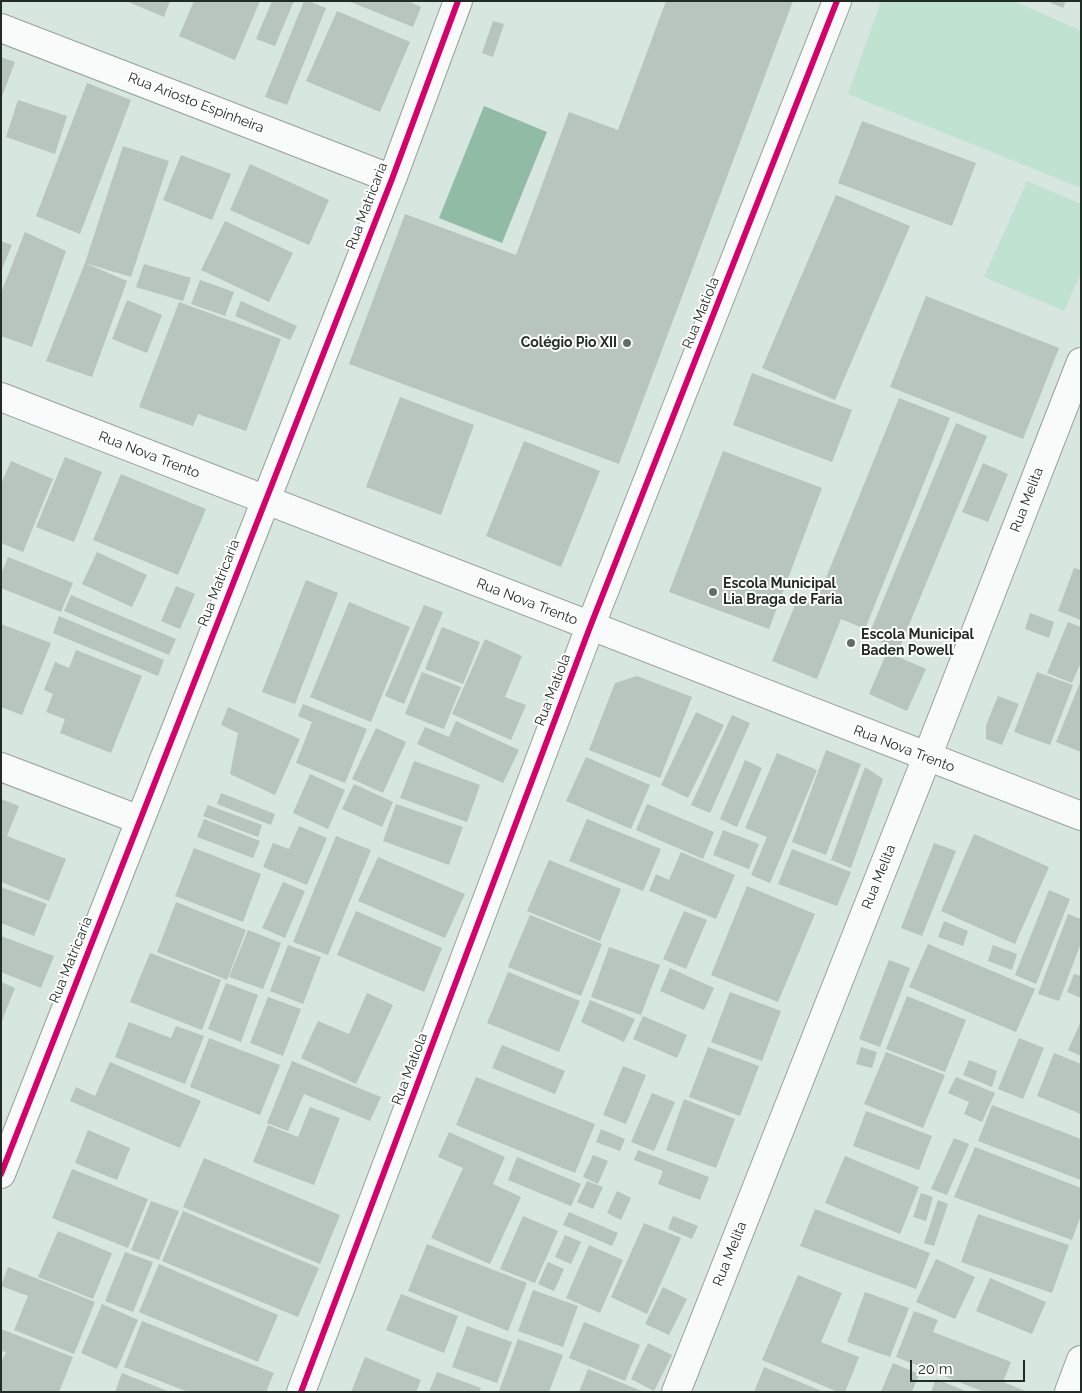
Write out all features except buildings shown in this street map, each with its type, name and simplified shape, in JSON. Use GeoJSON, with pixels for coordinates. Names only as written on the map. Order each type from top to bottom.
{"type":"FeatureCollection","features":[{"type":"Feature","properties":{"kind":"street","name":"Rua Matricaria"},"geometry":{"type":"LineString","coordinates":[[1,1174],[6,1144],[140,820],[392,179],[458,1]]}},
{"type":"Feature","properties":{"kind":"street","name":"Rua Matiola"},"geometry":{"type":"LineString","coordinates":[[301,1392],[590,627],[837,1]]}},
{"type":"Feature","properties":{"kind":"street","name":"Rua Ariosto Espinheira"},"geometry":{"type":"LineString","coordinates":[[1,28],[392,179]]}},
{"type":"Feature","properties":{"kind":"street","name":"Rua Melita"},"geometry":{"type":"LineString","coordinates":[[676,1392],[1081,362]]}},
{"type":"Feature","properties":{"kind":"street","name":"Rua Nova Trento"},"geometry":{"type":"LineString","coordinates":[[1,398],[1081,816]]}},
{"type":"Feature","properties":{"kind":"street"},"geometry":{"type":"LineString","coordinates":[[1,767],[140,820]]}},
{"type":"Feature","properties":{"kind":"street"},"geometry":{"type":"LineString","coordinates":[[1068,1392],[1081,1360]]}},
{"type":"Feature","properties":{"kind":"shaded area"},"geometry":{"type":"Polygon","coordinates":[[[881,1],[1014,1],[1081,31],[1081,188],[848,94],[881,1]]]}},
{"type":"Feature","properties":{"kind":"shaded area"},"geometry":{"type":"Polygon","coordinates":[[[484,106],[547,132],[502,243],[439,218],[484,106]]]}},
{"type":"Feature","properties":{"kind":"shaded area"},"geometry":{"type":"Polygon","coordinates":[[[1027,181],[1081,204],[1081,273],[1064,311],[984,277],[1027,181]]]}},
{"type":"Feature","properties":{"kind":"cycle path"},"geometry":{"type":"LineString","coordinates":[[1,1174],[392,179],[458,1]]}},
{"type":"Feature","properties":{"kind":"cycle path"},"geometry":{"type":"LineString","coordinates":[[301,1392],[590,627],[837,1]]}},
{"type":"Feature","properties":{"kind":"place","name":"Colégio Pio XII"},"geometry":{"type":"Point","coordinates":[627,343]}},
{"type":"Feature","properties":{"kind":"place","name":"Escola Municipal Lia Braga de Faria"},"geometry":{"type":"Point","coordinates":[713,592]}},
{"type":"Feature","properties":{"kind":"place","name":"Escola Municipal Baden Powell"},"geometry":{"type":"Point","coordinates":[851,643]}}]}
